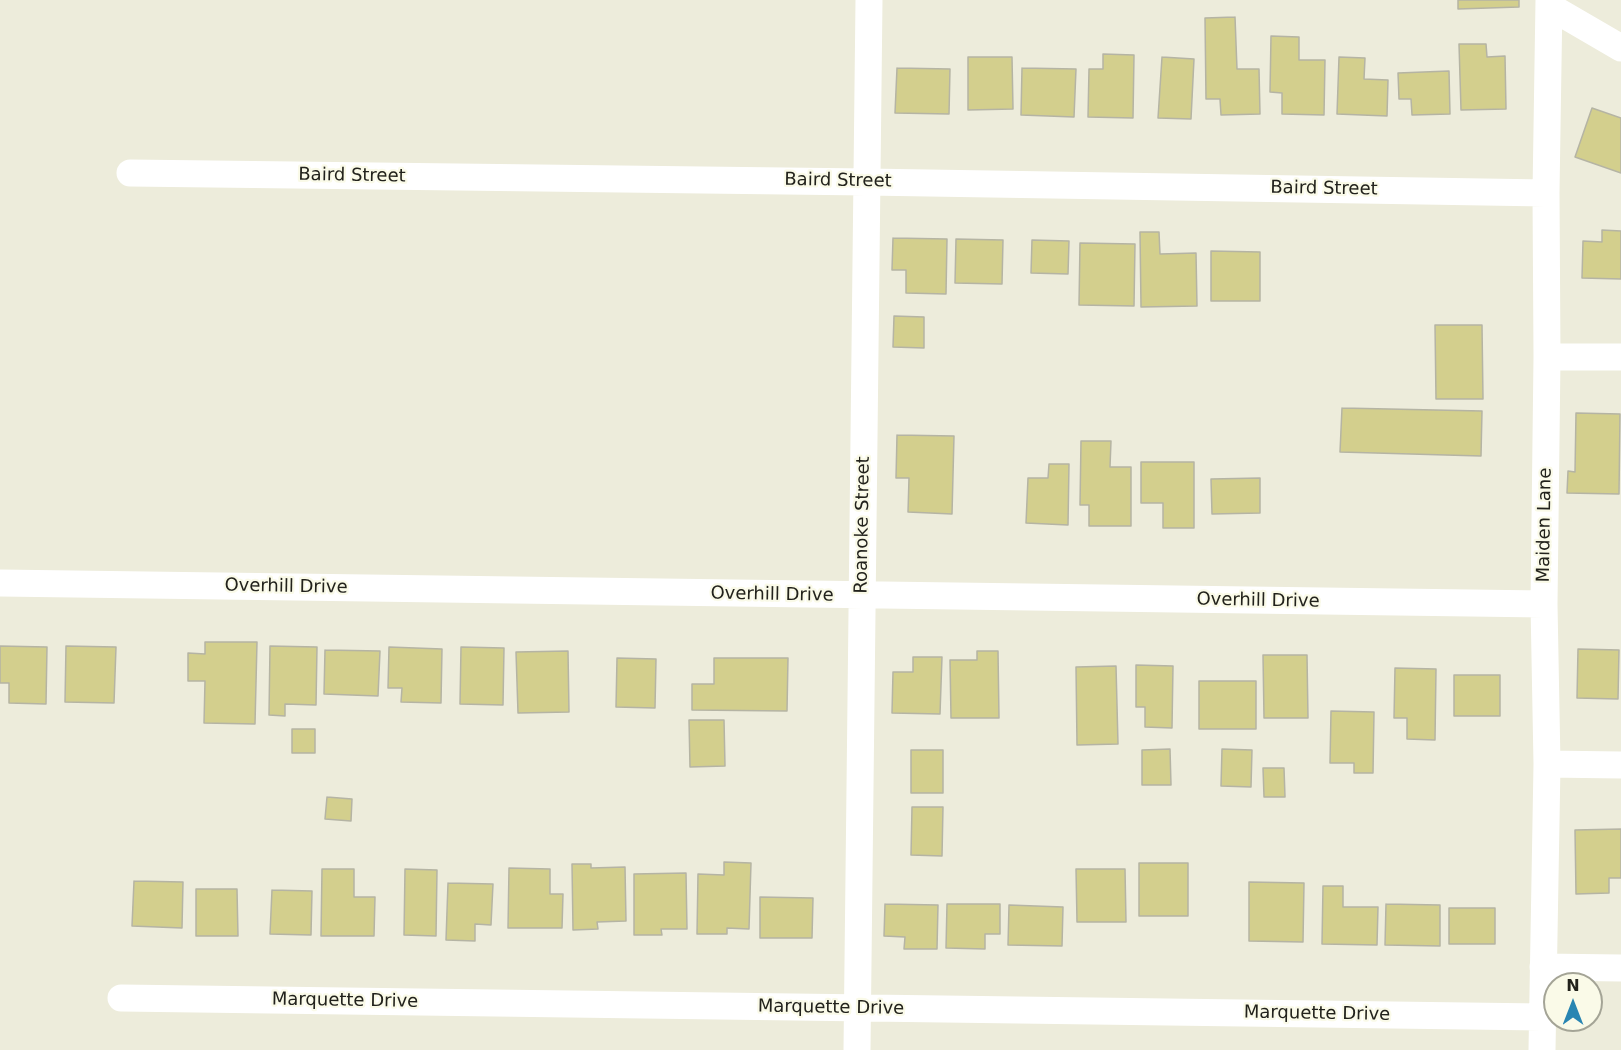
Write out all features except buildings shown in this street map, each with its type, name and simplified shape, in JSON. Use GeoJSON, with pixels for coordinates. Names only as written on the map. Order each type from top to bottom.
{"type":"FeatureCollection","features":[{"type":"Feature","properties":{"kind":"street","name":"Roanoke Street"},"geometry":{"type":"LineString","coordinates":[[857,1050],[869,0]]}},
{"type":"Feature","properties":{"kind":"street"},"geometry":{"type":"LineString","coordinates":[[1549,3],[1621,48]]}},
{"type":"Feature","properties":{"kind":"street","name":"Maiden Lane"},"geometry":{"type":"LineString","coordinates":[[1542,1050],[1547,764],[1544,604],[1549,3]]}},
{"type":"Feature","properties":{"kind":"street","name":"Baird Street"},"geometry":{"type":"LineString","coordinates":[[130,173],[1546,193]]}},
{"type":"Feature","properties":{"kind":"street"},"geometry":{"type":"LineString","coordinates":[[1547,357],[1621,357]]}},
{"type":"Feature","properties":{"kind":"street","name":"Overhill Drive"},"geometry":{"type":"LineString","coordinates":[[0,583],[1544,604]]}},
{"type":"Feature","properties":{"kind":"street"},"geometry":{"type":"LineString","coordinates":[[1547,764],[1621,765]]}},
{"type":"Feature","properties":{"kind":"street"},"geometry":{"type":"LineString","coordinates":[[1543,967],[1621,968]]}},
{"type":"Feature","properties":{"kind":"street","name":"Marquette Drive"},"geometry":{"type":"LineString","coordinates":[[121,998],[1542,1017]]}}]}
